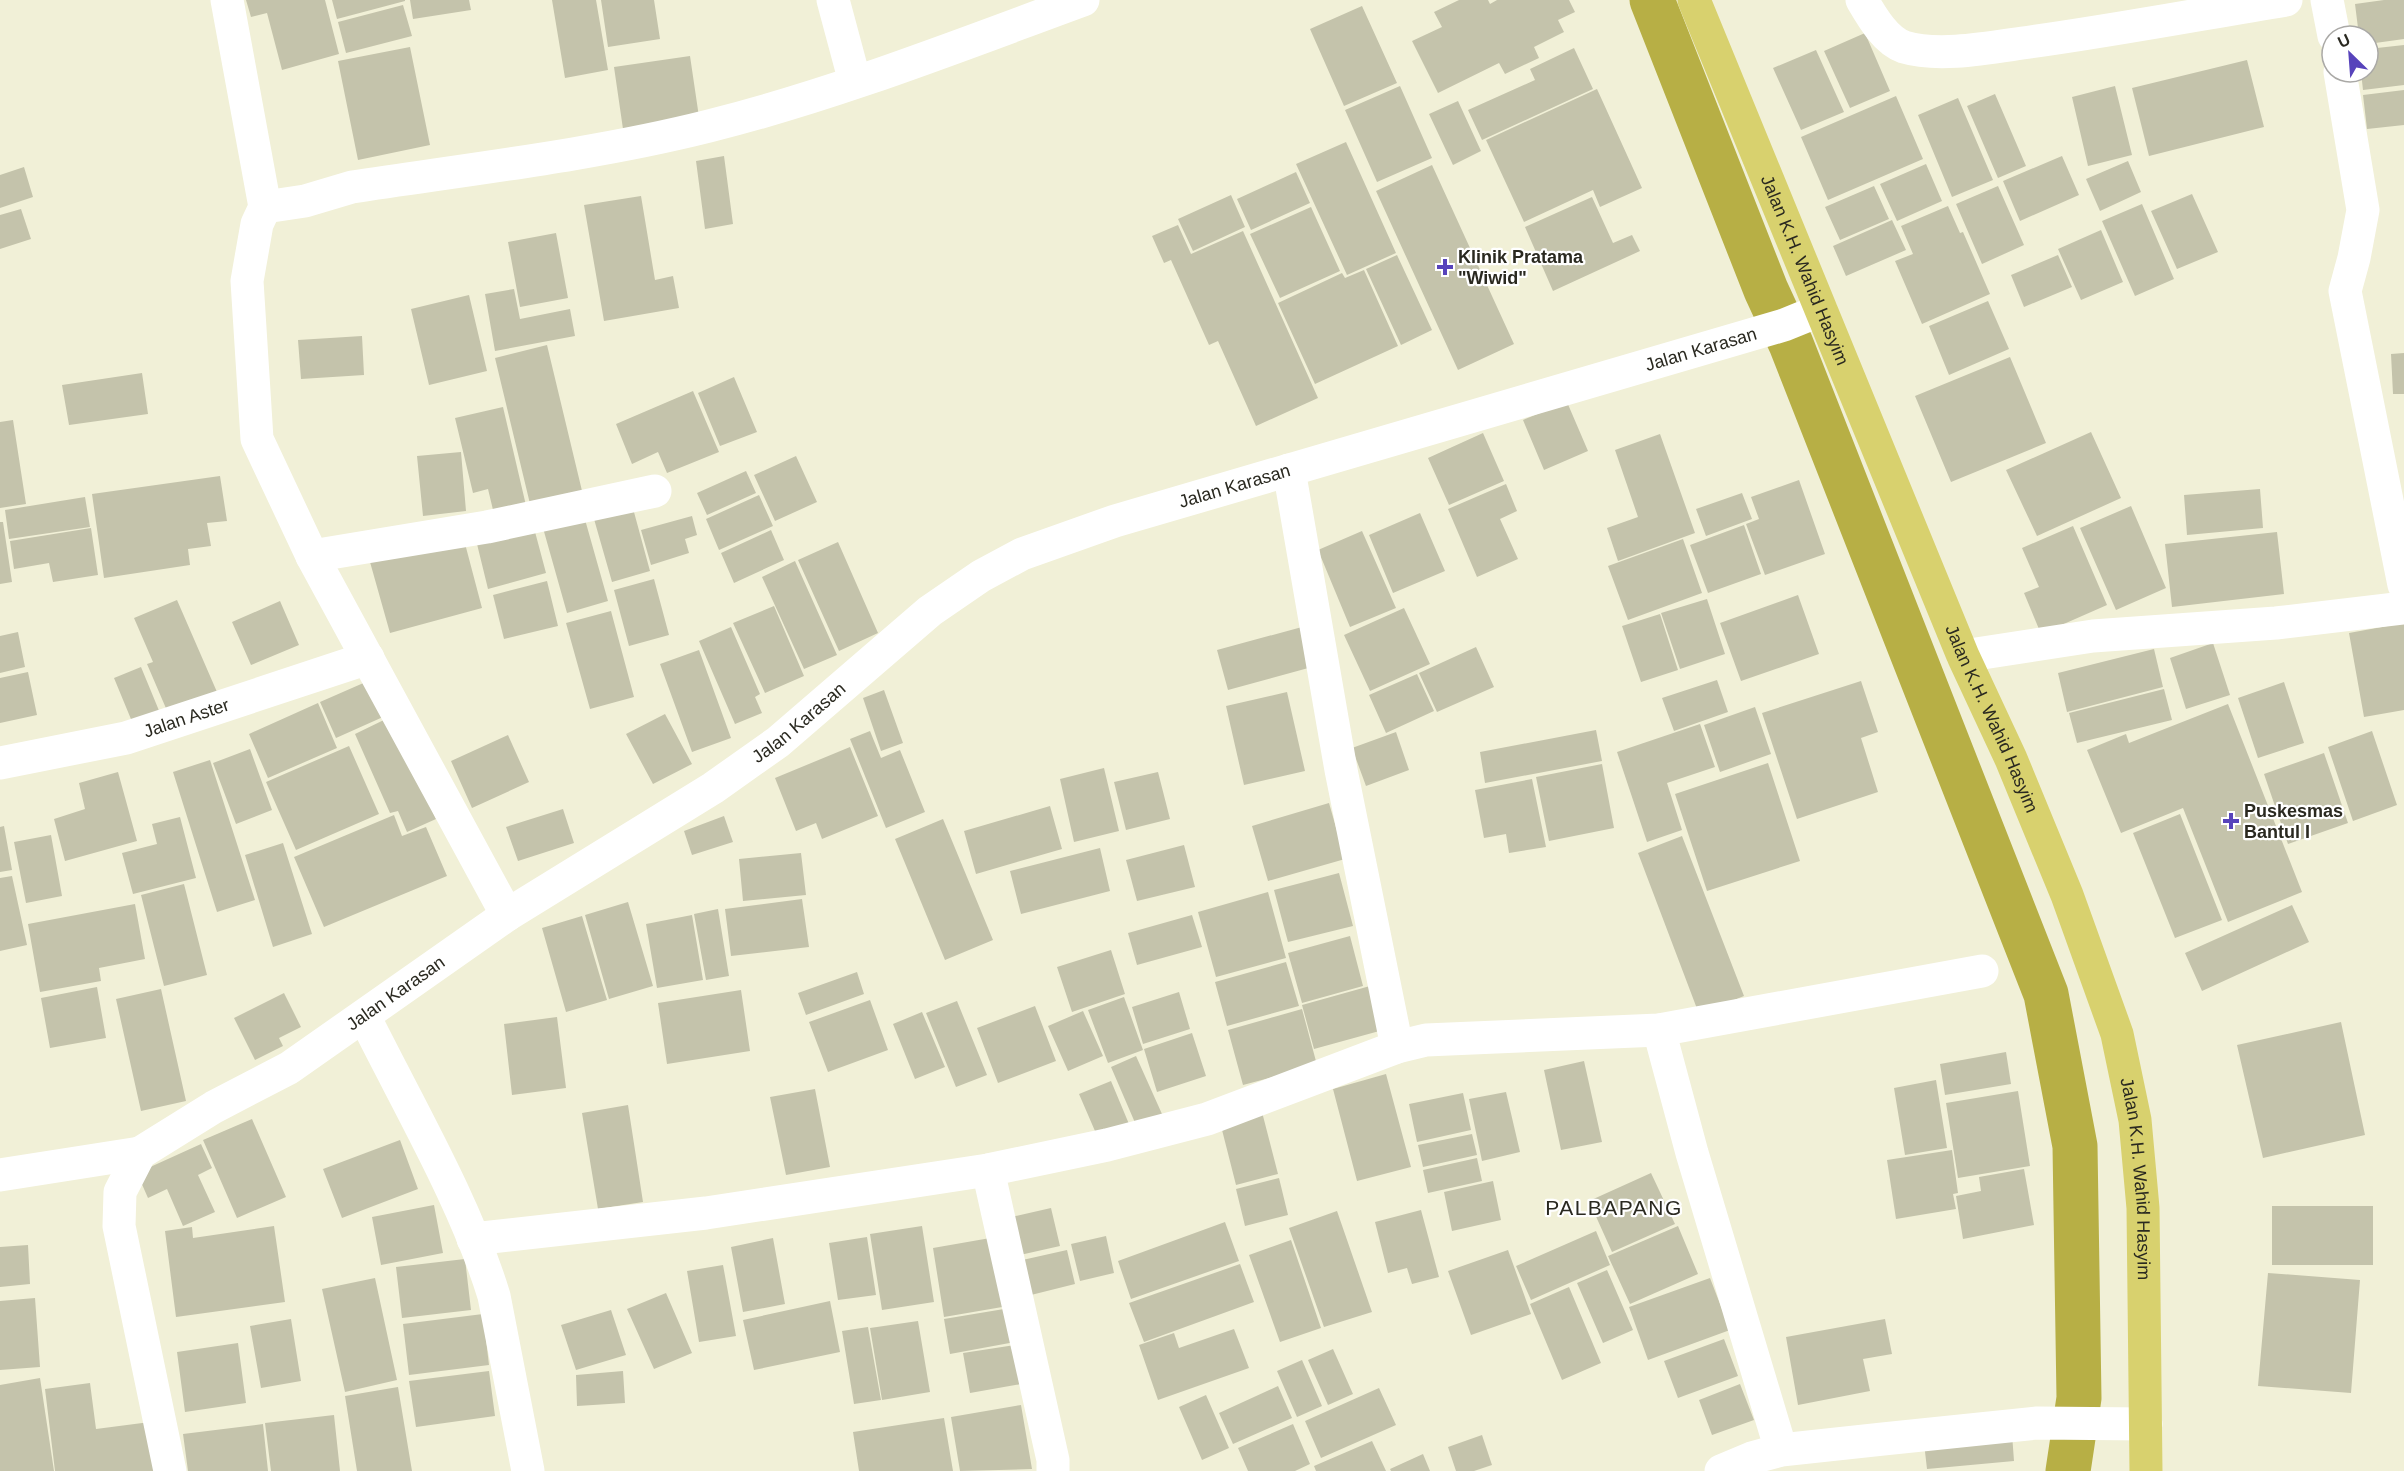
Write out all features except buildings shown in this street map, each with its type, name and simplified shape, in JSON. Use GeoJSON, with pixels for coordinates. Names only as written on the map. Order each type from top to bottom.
{"type":"FeatureCollection","features":[{"type":"Feature","properties":{"kind":"main road","name":"Jalan K.H. Wahid Hasyim"},"geometry":{"type":"LineString","coordinates":[[1694,0],[1964,656],[2011,759],[2067,895],[2117,1034],[2135,1120],[2143,1208],[2146,1471]]}},
{"type":"Feature","properties":{"kind":"street"},"geometry":{"type":"LineString","coordinates":[[227,0],[265,207],[257,224],[247,281],[257,439],[312,556],[507,915]]}},
{"type":"Feature","properties":{"kind":"street"},"geometry":{"type":"LineString","coordinates":[[833,0],[855,82]]}},
{"type":"Feature","properties":{"kind":"street"},"geometry":{"type":"LineString","coordinates":[[265,207],[305,201],[352,187],[647,141],[712,126],[855,82],[1083,0]]}},
{"type":"Feature","properties":{"kind":"street"},"geometry":{"type":"LineString","coordinates":[[1862,0],[1885,33],[1901,46],[1920,51],[1931,51],[1997,47],[2286,0]]}},
{"type":"Feature","properties":{"kind":"street"},"geometry":{"type":"LineString","coordinates":[[2328,0],[2332,24]]}},
{"type":"Feature","properties":{"kind":"street"},"geometry":{"type":"LineString","coordinates":[[2342,84],[2363,210],[2345,291],[2404,585]]}},
{"type":"Feature","properties":{"kind":"street","name":"Jalan Karasan"},"geometry":{"type":"LineString","coordinates":[[170,1471],[119,1226],[120,1192],[140,1154],[214,1107],[289,1068],[507,915],[713,788],[778,742],[930,611],[981,576],[1022,554],[1115,520],[1784,325],[1821,310]]}},
{"type":"Feature","properties":{"kind":"street"},"geometry":{"type":"LineString","coordinates":[[1289,470],[1341,770],[1397,1047]]}},
{"type":"Feature","properties":{"kind":"street"},"geometry":{"type":"LineString","coordinates":[[312,556],[487,527],[656,491]]}},
{"type":"Feature","properties":{"kind":"street"},"geometry":{"type":"LineString","coordinates":[[1964,656],[2093,636],[2276,623],[2404,608]]}},
{"type":"Feature","properties":{"kind":"street","name":"Jalan Aster"},"geometry":{"type":"LineString","coordinates":[[0,763],[126,738],[368,658]]}},
{"type":"Feature","properties":{"kind":"street"},"geometry":{"type":"LineString","coordinates":[[473,1239],[706,1213],[988,1170],[1172,1130],[1299,1086],[1397,1047],[1426,1040],[1659,1030],[1982,971]]}},
{"type":"Feature","properties":{"kind":"street"},"geometry":{"type":"LineString","coordinates":[[364,1016],[450,1188],[473,1239],[494,1296],[528,1471]]}},
{"type":"Feature","properties":{"kind":"street"},"geometry":{"type":"LineString","coordinates":[[1659,1030],[1692,1153],[1781,1450]]}},
{"type":"Feature","properties":{"kind":"street"},"geometry":{"type":"LineString","coordinates":[[0,1175],[140,1154]]}},
{"type":"Feature","properties":{"kind":"street"},"geometry":{"type":"LineString","coordinates":[[988,1170],[1053,1460],[1053,1471]]}},
{"type":"Feature","properties":{"kind":"street"},"geometry":{"type":"LineString","coordinates":[[1721,1471],[1752,1458],[1781,1450],[2037,1423],[2146,1424]]}},
{"type":"Feature","properties":{"kind":"waterway"},"geometry":{"type":"LineString","coordinates":[[1652,0],[1766,290],[1791,344],[2046,994],[2075,1146],[2079,1398],[2068,1471]]}},
{"type":"Feature","properties":{"kind":"place","name":"Klinik Pratama \"Wiwid\""},"geometry":{"type":"Point","coordinates":[1445,267]}},
{"type":"Feature","properties":{"kind":"place","name":"Puskesmas Bantul I"},"geometry":{"type":"Point","coordinates":[2231,821]}},
{"type":"Feature","properties":{"kind":"district","name":"PALBAPANG"},"geometry":{"type":"Point","coordinates":[1614,1208]}}]}
